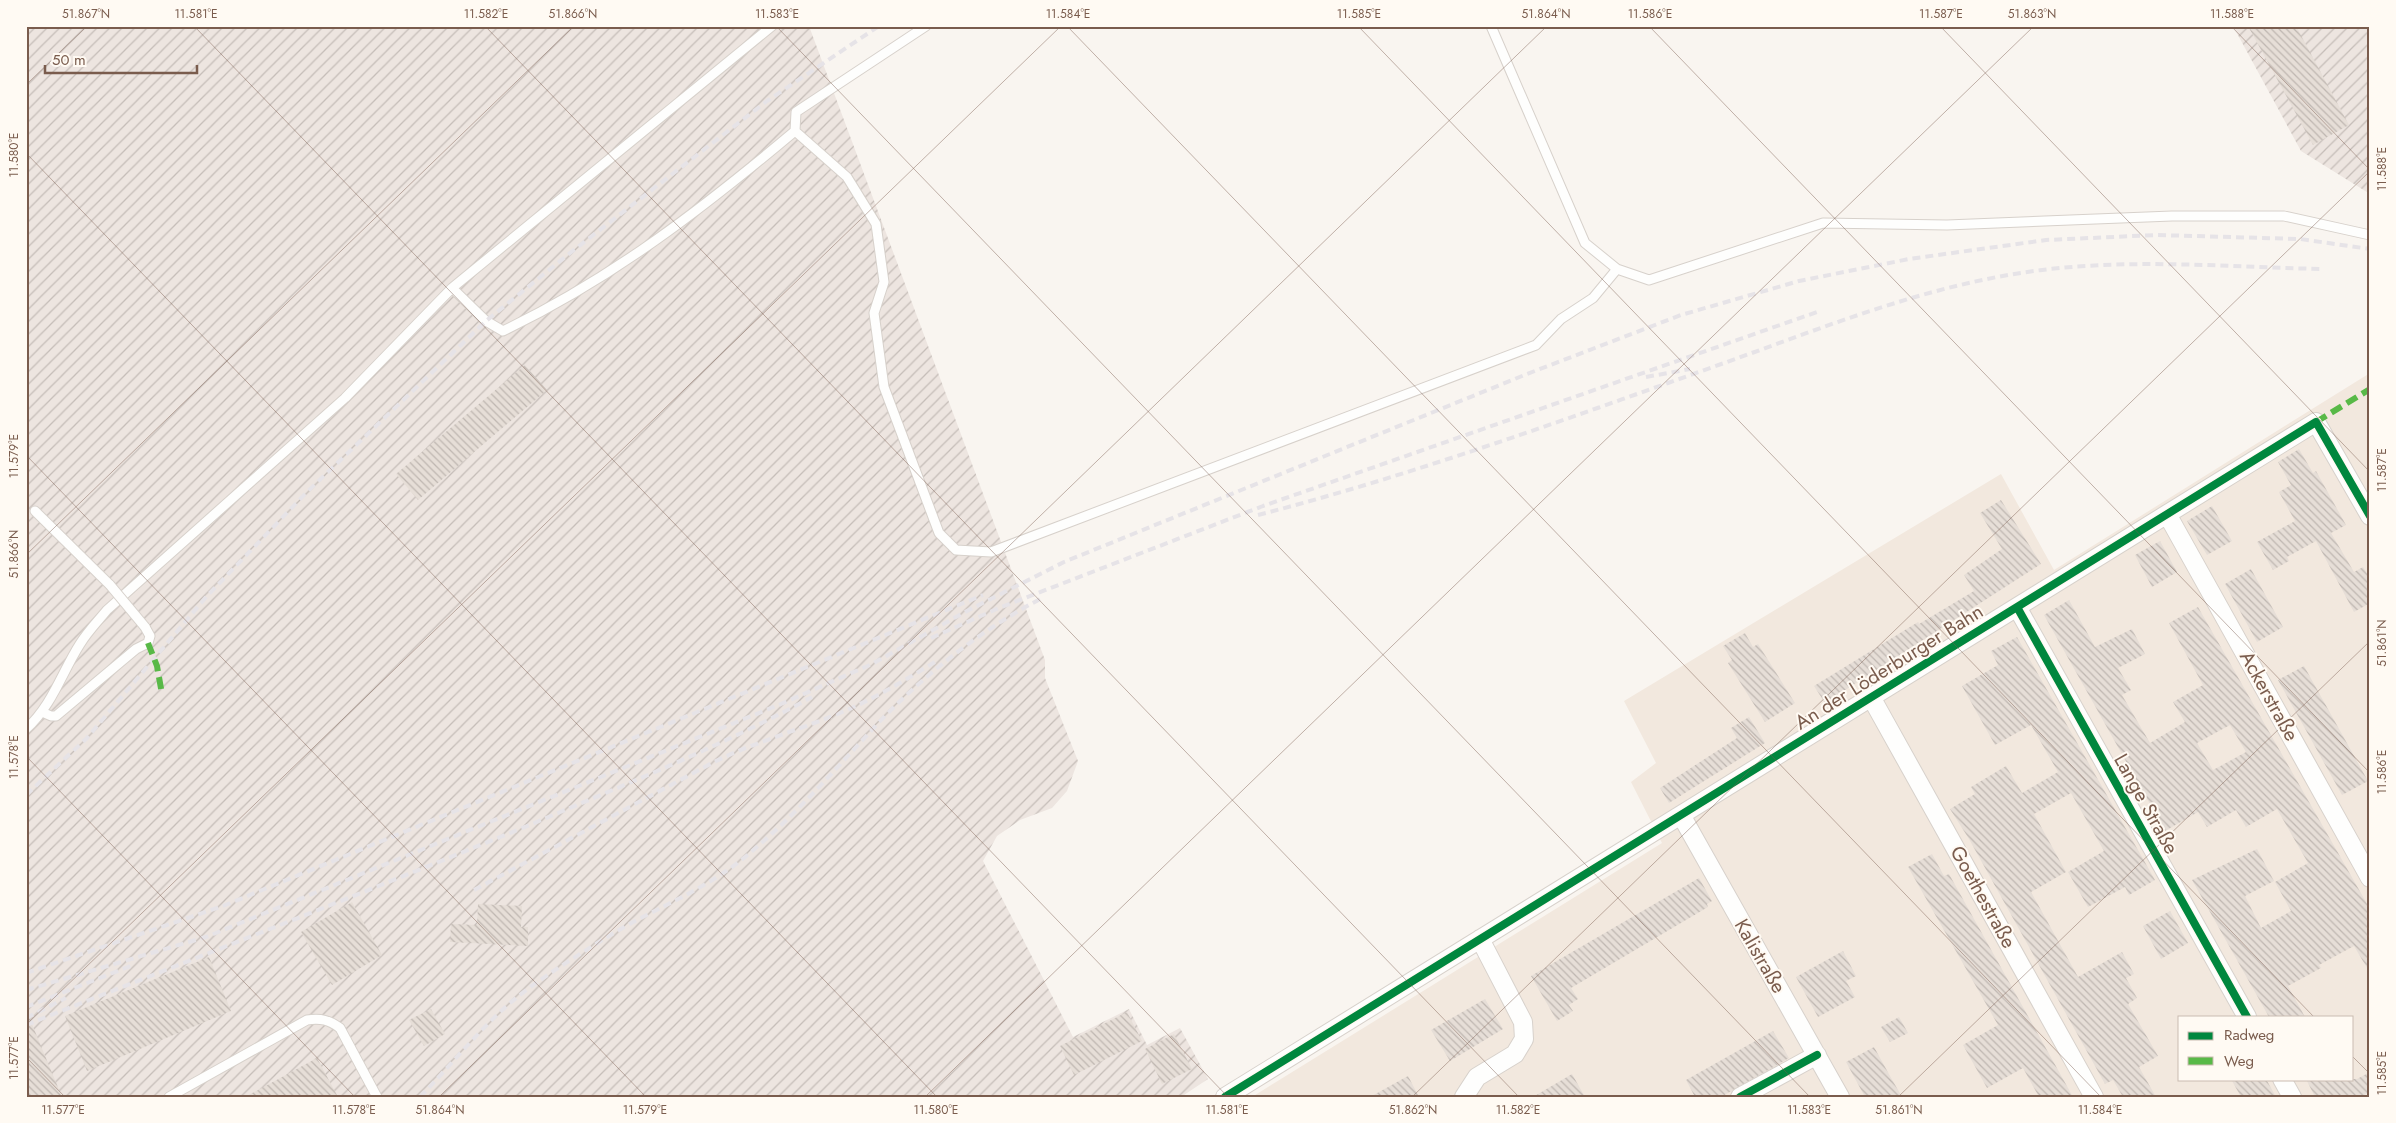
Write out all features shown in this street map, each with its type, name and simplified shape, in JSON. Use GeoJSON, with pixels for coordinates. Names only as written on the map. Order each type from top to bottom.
{"type":"FeatureCollection","features":[{"type":"Feature","properties":{"kind":"street","name":"An der Löderburger Bahn"},"geometry":{"type":"LineString","coordinates":[[1225,1097],[2316,422],[2370,516]]}},
{"type":"Feature","properties":{"kind":"street","name":"Ackerstraße"},"geometry":{"type":"LineString","coordinates":[[2167,514],[2370,878]]}},
{"type":"Feature","properties":{"kind":"street","name":"Lange Straße"},"geometry":{"type":"LineString","coordinates":[[2017,607],[2246,1016]]}},
{"type":"Feature","properties":{"kind":"street","name":"Goethestraße"},"geometry":{"type":"LineString","coordinates":[[1871,697],[2094,1097]]}},
{"type":"Feature","properties":{"kind":"street","name":"Kalistraße"},"geometry":{"type":"LineString","coordinates":[[1681,815],[1840,1097]]}},
{"type":"Feature","properties":{"kind":"street"},"geometry":{"type":"LineString","coordinates":[[1464,1097],[1477,1077],[1515,1054],[1524,1039],[1523,1022],[1480,939]]}},
{"type":"Feature","properties":{"kind":"street"},"geometry":{"type":"LineString","coordinates":[[1740,1097],[1816,1055]]}},
{"type":"Feature","properties":{"kind":"street"},"geometry":{"type":"LineString","coordinates":[[2283,1080],[2292,1097]]}},
{"type":"Feature","properties":{"kind":"lane"},"geometry":{"type":"LineString","coordinates":[[26,729],[42,712],[80,645],[108,610],[345,398],[452,288],[772,26]]}},
{"type":"Feature","properties":{"kind":"lane"},"geometry":{"type":"LineString","coordinates":[[452,288],[486,321],[503,331],[538,314],[645,250],[720,195],[795,131],[796,112],[926,26]]}},
{"type":"Feature","properties":{"kind":"lane"},"geometry":{"type":"LineString","coordinates":[[1491,26],[1584,243],[1617,269],[1649,280],[1823,223],[1947,224],[2172,216],[2284,216],[2370,235]]}},
{"type":"Feature","properties":{"kind":"lane"},"geometry":{"type":"LineString","coordinates":[[795,131],[847,177],[876,224],[884,282],[874,313],[884,387],[939,533],[956,550],[991,552],[1536,345],[1561,319],[1593,298],[1617,269]]}},
{"type":"Feature","properties":{"kind":"lane"},"geometry":{"type":"LineString","coordinates":[[35,511],[110,585],[145,627],[150,636],[148,643],[136,648],[56,716],[42,712]]}},
{"type":"Feature","properties":{"kind":"lane"},"geometry":{"type":"LineString","coordinates":[[169,1097],[307,1020],[318,1018],[331,1022],[340,1028],[377,1097]]}},
{"type":"Feature","properties":{"kind":"shaded area"},"geometry":{"type":"Polygon","coordinates":[[[26,26],[809,26],[1045,660],[1045,678],[1078,761],[1067,791],[1052,808],[1020,820],[997,836],[983,861],[1073,1037],[1129,1009],[1147,1045],[1180,1028],[1208,1079],[1181,1097],[26,1097],[26,26]]]}},
{"type":"Feature","properties":{"kind":"shaded area"},"geometry":{"type":"Polygon","coordinates":[[[2233,26],[2370,26],[2370,194],[2301,151],[2233,26]]]}},
{"type":"Feature","properties":{"kind":"shaded area"},"geometry":{"type":"Polygon","coordinates":[[[2370,373],[2370,1097],[1252,1097],[1662,843],[1631,782],[1656,763],[1624,701],[2001,474],[2054,570],[2370,373]]]}},
{"type":"Feature","properties":{"kind":"building"},"geometry":{"type":"Polygon","coordinates":[[[2248,26],[2296,26],[2349,125],[2313,145],[2248,26]]]}},
{"type":"Feature","properties":{"kind":"building"},"geometry":{"type":"Polygon","coordinates":[[[525,365],[547,390],[418,500],[396,474],[525,365]]]}},
{"type":"Feature","properties":{"kind":"building"},"geometry":{"type":"Polygon","coordinates":[[[2299,449],[2313,473],[2316,471],[2346,525],[2331,533],[2354,572],[2363,567],[2370,578],[2370,603],[2354,612],[2316,541],[2287,557],[2289,561],[2273,570],[2257,542],[2295,521],[2279,492],[2291,485],[2278,462],[2299,449]]]}},
{"type":"Feature","properties":{"kind":"building"},"geometry":{"type":"Polygon","coordinates":[[[2001,500],[2041,564],[1825,703],[1814,686],[1918,622],[1919,624],[1974,591],[1964,575],[2002,549],[1980,513],[2001,500]]]}},
{"type":"Feature","properties":{"kind":"building"},"geometry":{"type":"Polygon","coordinates":[[[2212,506],[2232,541],[2207,555],[2187,521],[2212,506]]]}},
{"type":"Feature","properties":{"kind":"building"},"geometry":{"type":"Polygon","coordinates":[[[2160,541],[2177,572],[2152,587],[2135,555],[2160,541]]]}},
{"type":"Feature","properties":{"kind":"building"},"geometry":{"type":"Polygon","coordinates":[[[2251,569],[2283,627],[2257,642],[2225,584],[2251,569]]]}},
{"type":"Feature","properties":{"kind":"building"},"geometry":{"type":"Polygon","coordinates":[[[2069,600],[2095,647],[2132,629],[2145,654],[2118,668],[2131,690],[2122,695],[2150,743],[2185,722],[2173,702],[2203,685],[2169,623],[2198,607],[2370,909],[2370,973],[2354,946],[2319,965],[2321,968],[2288,986],[2304,1016],[2268,1016],[2192,880],[2257,849],[2274,881],[2245,896],[2261,928],[2291,911],[2275,882],[2308,863],[2277,809],[2246,827],[2236,810],[2207,827],[2198,812],[2165,831],[2044,615],[2069,600]],[[2230,725],[2197,743],[2213,770],[2246,752],[2230,725]]]}},
{"type":"Feature","properties":{"kind":"building"},"geometry":{"type":"Polygon","coordinates":[[[1745,633],[1753,647],[1758,644],[1795,703],[1765,722],[1728,663],[1732,660],[1723,646],[1745,633]]]}},
{"type":"Feature","properties":{"kind":"building"},"geometry":{"type":"Polygon","coordinates":[[[2017,637],[2155,880],[2129,895],[2125,887],[2088,907],[2068,872],[2104,851],[2071,793],[2034,814],[2066,872],[2031,892],[2078,977],[2122,952],[2134,974],[2126,978],[2137,998],[2128,1004],[2158,1056],[2139,1067],[2156,1097],[2123,1097],[2113,1080],[2105,1084],[1969,839],[1950,809],[1975,794],[1971,787],[2006,766],[2022,793],[2058,772],[2031,725],[1995,745],[1962,686],[1998,665],[1991,651],[2017,637]]]}},
{"type":"Feature","properties":{"kind":"building"},"geometry":{"type":"Polygon","coordinates":[[[2304,666],[2368,781],[2342,795],[2278,680],[2304,666]]]}},
{"type":"Feature","properties":{"kind":"building"},"geometry":{"type":"Polygon","coordinates":[[[1749,717],[1765,743],[1669,803],[1660,788],[1737,738],[1731,728],[1749,717]]]}},
{"type":"Feature","properties":{"kind":"building"},"geometry":{"type":"Polygon","coordinates":[[[1932,854],[1944,876],[1949,874],[2073,1097],[2039,1097],[2023,1068],[1987,1088],[1963,1045],[1998,1025],[1908,867],[1932,854]]]}},
{"type":"Feature","properties":{"kind":"building"},"geometry":{"type":"Polygon","coordinates":[[[1699,878],[1712,901],[1707,904],[1708,907],[1571,988],[1578,999],[1569,1005],[1573,1011],[1557,1021],[1531,976],[1699,878]]]}},
{"type":"Feature","properties":{"kind":"building"},"geometry":{"type":"Polygon","coordinates":[[[352,902],[382,955],[332,985],[301,932],[352,902]]]}},
{"type":"Feature","properties":{"kind":"building"},"geometry":{"type":"Polygon","coordinates":[[[478,904],[522,906],[521,927],[528,927],[528,946],[450,942],[451,924],[477,925],[478,904]]]}},
{"type":"Feature","properties":{"kind":"building"},"geometry":{"type":"Polygon","coordinates":[[[2170,911],[2188,943],[2161,959],[2143,926],[2170,911]]]}},
{"type":"Feature","properties":{"kind":"building"},"geometry":{"type":"Polygon","coordinates":[[[1843,951],[1856,976],[1846,981],[1855,997],[1818,1017],[1796,977],[1843,951]]]}},
{"type":"Feature","properties":{"kind":"building"},"geometry":{"type":"Polygon","coordinates":[[[209,957],[231,1011],[87,1071],[65,1016],[209,957]]]}},
{"type":"Feature","properties":{"kind":"building"},"geometry":{"type":"Polygon","coordinates":[[[1485,999],[1503,1029],[1450,1061],[1431,1030],[1485,999]]]}},
{"type":"Feature","properties":{"kind":"building"},"geometry":{"type":"Polygon","coordinates":[[[431,1009],[445,1034],[424,1046],[409,1020],[431,1009]]]}},
{"type":"Feature","properties":{"kind":"building"},"geometry":{"type":"Polygon","coordinates":[[[27,1012],[62,1097],[26,1097],[27,1012]]]}},
{"type":"Feature","properties":{"kind":"building"},"geometry":{"type":"Polygon","coordinates":[[[1127,1012],[1142,1041],[1074,1075],[1060,1046],[1127,1012]]]}},
{"type":"Feature","properties":{"kind":"building"},"geometry":{"type":"Polygon","coordinates":[[[1899,1017],[1908,1033],[1890,1042],[1881,1027],[1899,1017]]]}},
{"type":"Feature","properties":{"kind":"building"},"geometry":{"type":"Polygon","coordinates":[[[1773,1031],[1789,1058],[1721,1097],[1695,1097],[1686,1080],[1773,1031]]]}},
{"type":"Feature","properties":{"kind":"building"},"geometry":{"type":"Polygon","coordinates":[[[1174,1034],[1192,1069],[1162,1084],[1145,1049],[1174,1034]]]}},
{"type":"Feature","properties":{"kind":"building"},"geometry":{"type":"Polygon","coordinates":[[[1874,1047],[1902,1097],[1865,1097],[1846,1062],[1874,1047]]]}},
{"type":"Feature","properties":{"kind":"building"},"geometry":{"type":"Polygon","coordinates":[[[317,1058],[338,1097],[245,1097],[317,1058]]]}},
{"type":"Feature","properties":{"kind":"building"},"geometry":{"type":"Polygon","coordinates":[[[2370,1072],[2370,1092],[2360,1097],[2315,1097],[2306,1080],[2354,1080],[2370,1072]]]}},
{"type":"Feature","properties":{"kind":"building"},"geometry":{"type":"Polygon","coordinates":[[[1572,1074],[1585,1097],[1533,1097],[1572,1074]]]}},
{"type":"Feature","properties":{"kind":"building"},"geometry":{"type":"Polygon","coordinates":[[[1408,1076],[1419,1097],[1370,1097],[1408,1076]]]}},
{"type":"Feature","properties":{"kind":"building"},"geometry":{"type":"Polygon","coordinates":[[[2232,1080],[2267,1080],[2276,1097],[2241,1097],[2232,1080]]]}},
{"type":"Feature","properties":{"kind":"railway"},"geometry":{"type":"LineString","coordinates":[[26,795],[87,738],[207,596],[307,492],[486,321],[570,253],[767,101],[879,26]]}},
{"type":"Feature","properties":{"kind":"railway"},"geometry":{"type":"LineString","coordinates":[[26,990],[206,937],[781,704],[872,664],[965,612],[1064,562],[1527,374],[1681,315],[1799,281],[1909,259],[2046,240],[2157,235],[2300,239],[2370,249]]}},
{"type":"Feature","properties":{"kind":"railway"},"geometry":{"type":"LineString","coordinates":[[1258,515],[1377,482],[1494,444],[1840,321],[1917,296],[1956,286],[2034,271],[2106,265],[2178,264],[2322,269]]}},
{"type":"Feature","properties":{"kind":"railway"},"geometry":{"type":"LineString","coordinates":[[931,638],[999,608],[1263,506],[1820,311]]}},
{"type":"Feature","properties":{"kind":"railway"},"geometry":{"type":"LineString","coordinates":[[1646,377],[1690,369]]}},
{"type":"Feature","properties":{"kind":"railway"},"geometry":{"type":"LineString","coordinates":[[26,973],[223,906],[983,595]]}},
{"type":"Feature","properties":{"kind":"railway"},"geometry":{"type":"LineString","coordinates":[[420,1097],[475,1037],[521,994],[607,937],[708,883],[740,861],[778,828],[832,774],[883,718],[920,683],[979,636],[1044,597]]}},
{"type":"Feature","properties":{"kind":"railway"},"geometry":{"type":"LineString","coordinates":[[474,890],[714,762],[847,710],[882,693],[938,660]]}},
{"type":"Feature","properties":{"kind":"railway"},"geometry":{"type":"LineString","coordinates":[[26,1025],[532,824],[709,748],[812,697]]}},
{"type":"Feature","properties":{"kind":"railway"},"geometry":{"type":"LineString","coordinates":[[26,1007],[133,965]]}},
{"type":"Feature","properties":{"kind":"railway"},"geometry":{"type":"LineString","coordinates":[[26,1018],[66,998]]}},
{"type":"Feature","properties":{"kind":"marked path"},"geometry":{"type":"LineString","coordinates":[[2316,422],[2370,389]]}},
{"type":"Feature","properties":{"kind":"marked path"},"geometry":{"type":"LineString","coordinates":[[148,643],[157,666],[162,694]]}},
{"type":"Feature","properties":{"kind":"cycle path"},"geometry":{"type":"LineString","coordinates":[[1225,1097],[2316,422],[2370,516]]}},
{"type":"Feature","properties":{"kind":"cycle path"},"geometry":{"type":"LineString","coordinates":[[2017,607],[2246,1016]]}},
{"type":"Feature","properties":{"kind":"cycle path"},"geometry":{"type":"LineString","coordinates":[[1740,1097],[1817,1055]]}}]}
